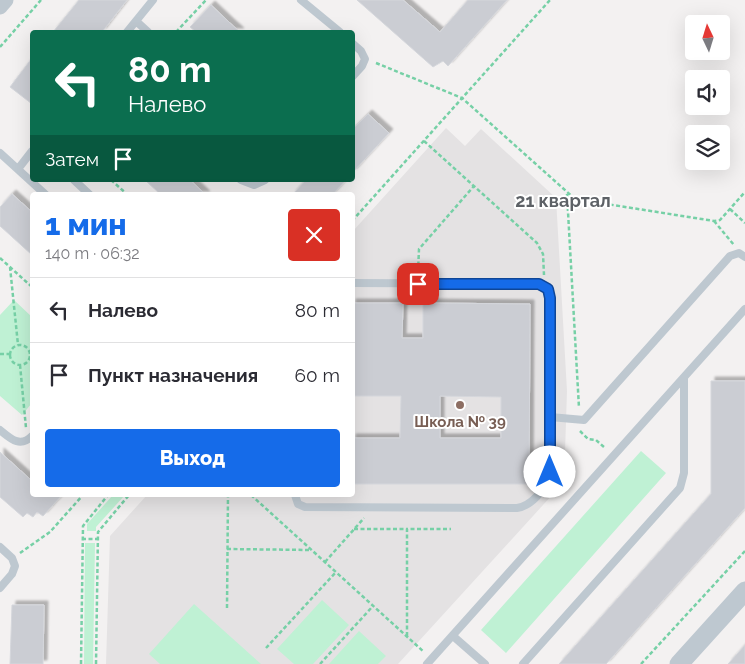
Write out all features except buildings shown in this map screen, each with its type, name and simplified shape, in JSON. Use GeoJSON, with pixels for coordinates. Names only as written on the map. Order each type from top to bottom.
{"type":"FeatureCollection","features":[{"type":"Feature","properties":{"kind":"street"},"geometry":{"type":"LineString","coordinates":[[0,7],[6,0]]}},
{"type":"Feature","properties":{"kind":"street"},"geometry":{"type":"LineString","coordinates":[[679,664],[745,591]]}},
{"type":"Feature","properties":{"kind":"lane"},"geometry":{"type":"LineString","coordinates":[[129,30],[153,0]]}},
{"type":"Feature","properties":{"kind":"lane"},"geometry":{"type":"LineString","coordinates":[[301,0],[338,30]]}},
{"type":"Feature","properties":{"kind":"lane"},"geometry":{"type":"LineString","coordinates":[[136,21],[146,30]]}},
{"type":"Feature","properties":{"kind":"lane"},"geometry":{"type":"LineString","coordinates":[[355,46],[361,51],[365,59],[355,74]]}},
{"type":"Feature","properties":{"kind":"lane"},"geometry":{"type":"LineString","coordinates":[[0,154],[30,180]]}},
{"type":"Feature","properties":{"kind":"lane"},"geometry":{"type":"LineString","coordinates":[[18,169],[30,154]]}},
{"type":"Feature","properties":{"kind":"lane"},"geometry":{"type":"LineString","coordinates":[[32,182],[43,192]]}},
{"type":"Feature","properties":{"kind":"lane"},"geometry":{"type":"LineString","coordinates":[[76,182],[87,192]]}},
{"type":"Feature","properties":{"kind":"lane"},"geometry":{"type":"LineString","coordinates":[[246,182],[254,185],[261,182]]}},
{"type":"Feature","properties":{"kind":"lane"},"geometry":{"type":"LineString","coordinates":[[550,417],[580,421],[586,418],[730,256],[735,253],[745,257]]}},
{"type":"Feature","properties":{"kind":"lane"},"geometry":{"type":"LineString","coordinates":[[296,497],[298,504],[305,508],[524,506],[545,487],[548,480],[550,293],[544,286],[355,283]]}},
{"type":"Feature","properties":{"kind":"lane"},"geometry":{"type":"LineString","coordinates":[[430,662],[745,309]]}},
{"type":"Feature","properties":{"kind":"lane"},"geometry":{"type":"LineString","coordinates":[[523,664],[680,488],[684,473],[684,378]]}},
{"type":"Feature","properties":{"kind":"lane"},"geometry":{"type":"LineString","coordinates":[[0,430],[12,440],[22,442],[30,438]]}},
{"type":"Feature","properties":{"kind":"lane"},"geometry":{"type":"LineString","coordinates":[[0,547],[12,558],[15,570],[0,588]]}},
{"type":"Feature","properties":{"kind":"lane"},"geometry":{"type":"LineString","coordinates":[[453,636],[485,664]]}},
{"type":"Feature","properties":{"kind":"path"},"geometry":{"type":"LineString","coordinates":[[0,47],[41,0]]}},
{"type":"Feature","properties":{"kind":"path"},"geometry":{"type":"LineString","coordinates":[[178,30],[206,0]]}},
{"type":"Feature","properties":{"kind":"path"},"geometry":{"type":"LineString","coordinates":[[355,218],[550,0]]}},
{"type":"Feature","properties":{"kind":"path"},"geometry":{"type":"LineString","coordinates":[[365,59],[462,98],[567,194],[579,200],[714,222],[720,220],[745,192]]}},
{"type":"Feature","properties":{"kind":"path"},"geometry":{"type":"LineString","coordinates":[[424,141],[539,245],[544,259],[544,286]]}},
{"type":"Feature","properties":{"kind":"path"},"geometry":{"type":"LineString","coordinates":[[113,182],[125,192]]}},
{"type":"Feature","properties":{"kind":"path"},"geometry":{"type":"LineString","coordinates":[[418,284],[419,249],[474,186]]}},
{"type":"Feature","properties":{"kind":"path"},"geometry":{"type":"LineString","coordinates":[[567,194],[582,434],[589,440],[597,440],[614,456]]}},
{"type":"Feature","properties":{"kind":"path"},"geometry":{"type":"LineString","coordinates":[[730,209],[745,223]]}},
{"type":"Feature","properties":{"kind":"path"},"geometry":{"type":"LineString","coordinates":[[714,222],[732,241],[735,253]]}},
{"type":"Feature","properties":{"kind":"path"},"geometry":{"type":"LineString","coordinates":[[0,258],[30,285]]}},
{"type":"Feature","properties":{"kind":"path"},"geometry":{"type":"LineString","coordinates":[[10,267],[18,345]]}},
{"type":"Feature","properties":{"kind":"path"},"geometry":{"type":"LineString","coordinates":[[30,353],[26,347],[18,345],[14,347],[10,354],[12,362],[20,365],[27,362],[30,356]]}},
{"type":"Feature","properties":{"kind":"path"},"geometry":{"type":"LineString","coordinates":[[0,354],[10,354]]}},
{"type":"Feature","properties":{"kind":"path"},"geometry":{"type":"LineString","coordinates":[[20,365],[30,438]]}},
{"type":"Feature","properties":{"kind":"path"},"geometry":{"type":"LineString","coordinates":[[12,558],[50,532],[81,497]]}},
{"type":"Feature","properties":{"kind":"path"},"geometry":{"type":"LineString","coordinates":[[81,664],[82,539],[84,522],[106,497]]}},
{"type":"Feature","properties":{"kind":"path"},"geometry":{"type":"LineString","coordinates":[[96,664],[99,529],[127,497]]}},
{"type":"Feature","properties":{"kind":"path"},"geometry":{"type":"LineString","coordinates":[[227,608],[228,497]]}},
{"type":"Feature","properties":{"kind":"path"},"geometry":{"type":"LineString","coordinates":[[253,497],[407,636],[430,662]]}},
{"type":"Feature","properties":{"kind":"path"},"geometry":{"type":"LineString","coordinates":[[325,562],[374,508]]}},
{"type":"Feature","properties":{"kind":"path"},"geometry":{"type":"LineString","coordinates":[[354,529],[451,530]]}},
{"type":"Feature","properties":{"kind":"path"},"geometry":{"type":"LineString","coordinates":[[407,529],[407,636]]}},
{"type":"Feature","properties":{"kind":"path"},"geometry":{"type":"LineString","coordinates":[[82,539],[98,539]]}},
{"type":"Feature","properties":{"kind":"path"},"geometry":{"type":"LineString","coordinates":[[227,549],[311,550]]}},
{"type":"Feature","properties":{"kind":"path"},"geometry":{"type":"LineString","coordinates":[[641,664],[745,550]]}},
{"type":"Feature","properties":{"kind":"path"},"geometry":{"type":"LineString","coordinates":[[266,648],[336,572]]}},
{"type":"Feature","properties":{"kind":"path"},"geometry":{"type":"LineString","coordinates":[[320,664],[373,606]]}},
{"type":"Feature","properties":{"kind":"shaded area","name":"Школа № 39"},"geometry":{"type":"Polygon","coordinates":[[[446,128],[465,146],[481,129],[556,198],[567,391],[564,482],[398,664],[106,664],[110,536],[145,497],[355,497],[355,229],[446,128]]]}},
{"type":"Feature","properties":{"kind":"green space"},"geometry":{"type":"Polygon","coordinates":[[[14,300],[30,315],[30,405],[22,415],[0,396],[0,315],[14,300]]]}},
{"type":"Feature","properties":{"kind":"green space"},"geometry":{"type":"Polygon","coordinates":[[[641,451],[666,473],[506,653],[481,630],[641,451]]]}},
{"type":"Feature","properties":{"kind":"green space"},"geometry":{"type":"Polygon","coordinates":[[[111,497],[123,497],[96,527],[96,531],[87,531],[87,524],[111,497]]]}},
{"type":"Feature","properties":{"kind":"green space"},"geometry":{"type":"Polygon","coordinates":[[[85,543],[95,543],[93,664],[84,664],[85,543]]]}},
{"type":"Feature","properties":{"kind":"green space"},"geometry":{"type":"Polygon","coordinates":[[[322,600],[349,625],[313,664],[294,664],[277,649],[322,600]]]}},
{"type":"Feature","properties":{"kind":"green space"},"geometry":{"type":"Polygon","coordinates":[[[194,604],[261,664],[160,664],[149,654],[194,604]]]}},
{"type":"Feature","properties":{"kind":"green space"},"geometry":{"type":"Polygon","coordinates":[[[359,631],[386,656],[378,664],[329,664],[359,631]]]}},
{"type":"Feature","properties":{"kind":"place","name":"Школа № 39"},"geometry":{"type":"Point","coordinates":[460,405]}},
{"type":"Feature","properties":{"kind":"district","name":"21 квартал"},"geometry":{"type":"Point","coordinates":[563,200]}},
{"type":"Feature","properties":{"kind":"route"},"geometry":{"type":"LineString","coordinates":[[418,284],[539,284],[548,289],[550,293],[550,472]]}}]}
